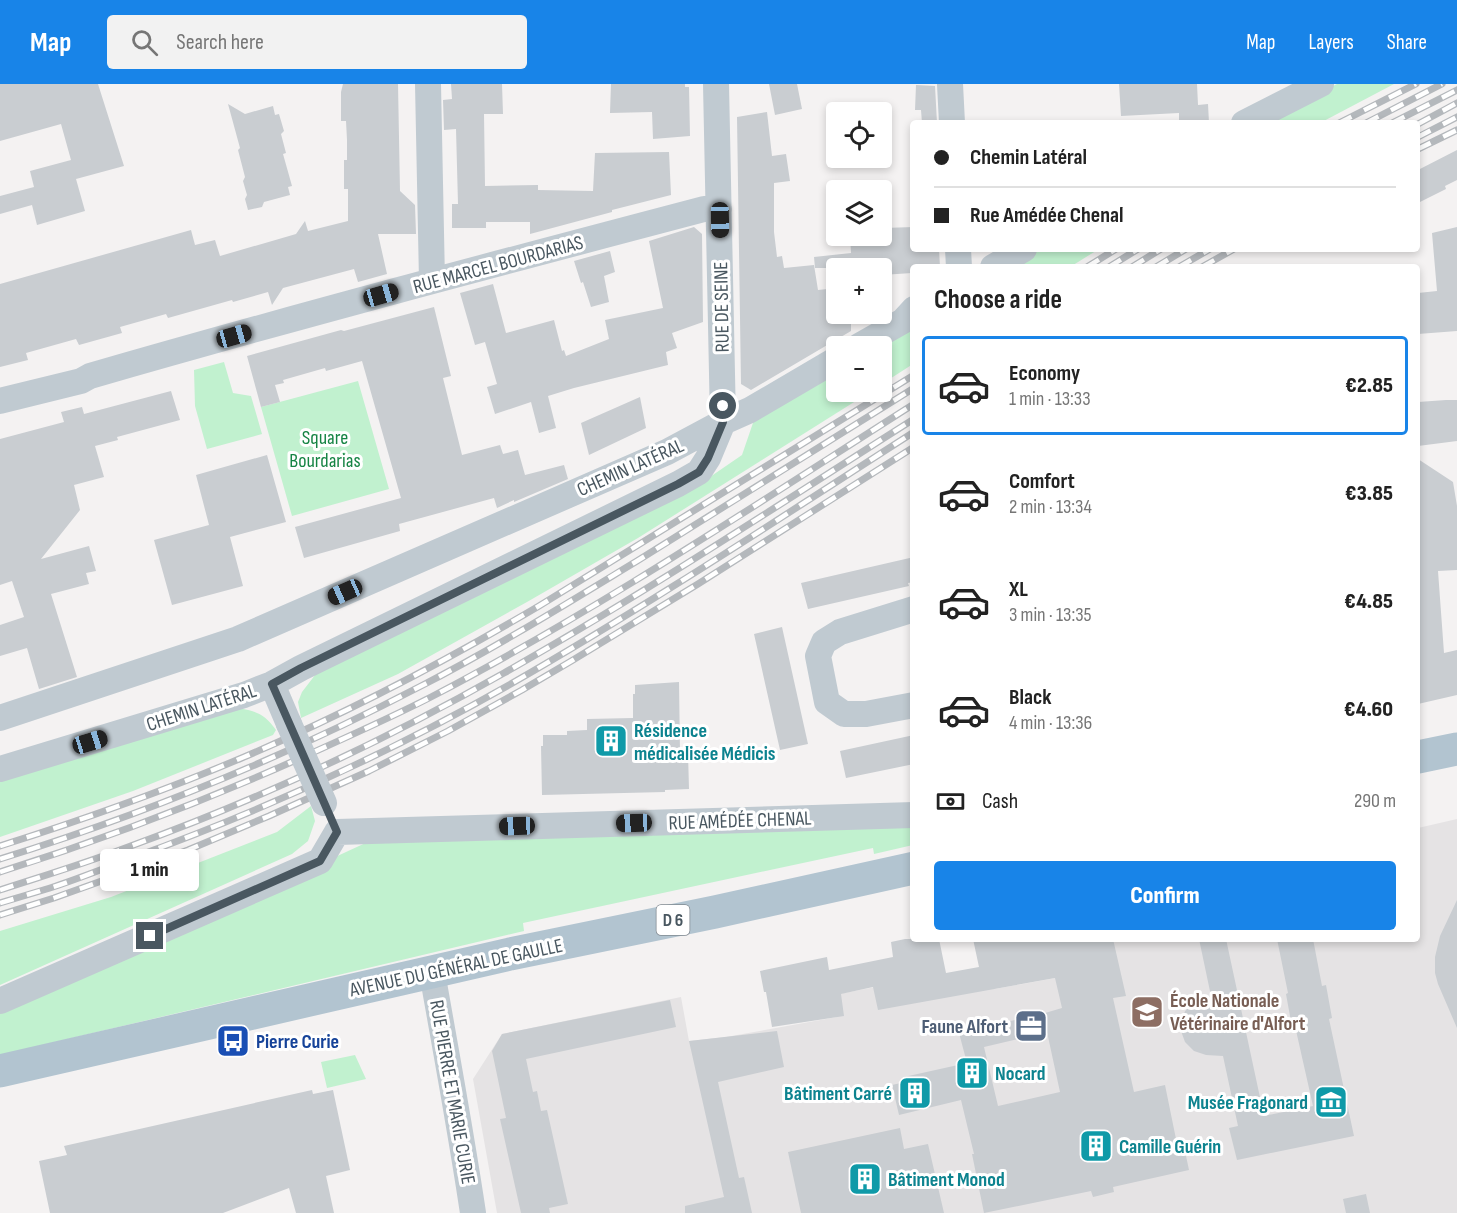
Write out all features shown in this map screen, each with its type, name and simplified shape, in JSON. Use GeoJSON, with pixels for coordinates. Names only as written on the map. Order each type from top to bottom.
{"type":"FeatureCollection","features":[{"type":"Feature","properties":{"kind":"main road"},"geometry":{"type":"LineString","coordinates":[[1420,757],[1457,748]]}},
{"type":"Feature","properties":{"kind":"main road","name":"AVENUE DU GÉNÉRAL DE GAULLE"},"geometry":{"type":"LineString","coordinates":[[0,1071],[521,952],[910,869]]}},
{"type":"Feature","properties":{"kind":"street"},"geometry":{"type":"LineString","coordinates":[[428,84],[432,280]]}},
{"type":"Feature","properties":{"kind":"street","name":"RUE DE SEINE"},"geometry":{"type":"LineString","coordinates":[[716,84],[723,422]]}},
{"type":"Feature","properties":{"kind":"street"},"geometry":{"type":"LineString","coordinates":[[950,84],[952,120]]}},
{"type":"Feature","properties":{"kind":"street"},"geometry":{"type":"LineString","coordinates":[[1250,120],[1321,84]]}},
{"type":"Feature","properties":{"kind":"street","name":"RUE MARCEL BOURDARIAS"},"geometry":{"type":"LineString","coordinates":[[0,401],[81,381],[90,376],[432,280],[705,209],[719,209]]}},
{"type":"Feature","properties":{"kind":"street"},"geometry":{"type":"LineString","coordinates":[[998,264],[1019,252]]}},
{"type":"Feature","properties":{"kind":"street"},"geometry":{"type":"LineString","coordinates":[[877,336],[903,321],[910,313]]}},
{"type":"Feature","properties":{"kind":"street","name":"CHEMIN LATÉRAL"},"geometry":{"type":"LineString","coordinates":[[0,718],[238,639],[667,452],[750,410],[826,365]]}},
{"type":"Feature","properties":{"kind":"street","name":"CHEMIN LATÉRAL"},"geometry":{"type":"LineString","coordinates":[[0,769],[244,695],[272,684],[699,472],[708,458],[723,422]]}},
{"type":"Feature","properties":{"kind":"street"},"geometry":{"type":"LineString","coordinates":[[910,610],[840,632],[824,642],[818,656],[827,702],[844,714],[866,714],[910,706]]}},
{"type":"Feature","properties":{"kind":"street"},"geometry":{"type":"LineString","coordinates":[[0,1001],[320,861],[337,832],[272,684]]}},
{"type":"Feature","properties":{"kind":"street","name":"RUE AMÉDÉE CHENAL"},"geometry":{"type":"LineString","coordinates":[[337,832],[910,815]]}},
{"type":"Feature","properties":{"kind":"street","name":"RUE PIERRE ET MARIE CURIE"},"geometry":{"type":"LineString","coordinates":[[432,972],[473,1213]]}},
{"type":"Feature","properties":{"kind":"shaded area","name":"École Nationale Vétérinaire d'Alfort"},"geometry":{"type":"Polygon","coordinates":[[[1457,819],[1457,1213],[497,1213],[473,1079],[502,1034],[681,997],[689,1041],[726,1037],[837,1017],[833,995],[886,985],[995,989],[1093,971],[1096,942],[1420,942],[1420,828],[1457,819]]]}},
{"type":"Feature","properties":{"kind":"green space"},"geometry":{"type":"Polygon","coordinates":[[[1337,84],[1394,84],[1326,120],[1266,120],[1337,84]]]}},
{"type":"Feature","properties":{"kind":"green space"},"geometry":{"type":"Polygon","coordinates":[[[1036,252],[1094,252],[1075,264],[1014,264],[1036,252]]]}},
{"type":"Feature","properties":{"kind":"green space"},"geometry":{"type":"Polygon","coordinates":[[[910,324],[910,366],[892,378],[892,338],[910,324]]]}},
{"type":"Feature","properties":{"kind":"green space"},"geometry":{"type":"Polygon","coordinates":[[[224,362],[233,393],[251,396],[262,434],[207,449],[195,406],[194,370],[224,362]]]}},
{"type":"Feature","properties":{"kind":"green space"},"geometry":{"type":"Polygon","coordinates":[[[826,376],[826,402],[854,402],[638,538],[527,602],[398,674],[301,718],[298,702],[302,692],[322,666],[691,490],[742,455],[754,420],[826,376]]]}},
{"type":"Feature","properties":{"kind":"green space","name":"Square Bourdarias"},"geometry":{"type":"Polygon","coordinates":[[[358,381],[389,489],[292,516],[261,407],[358,381]]]}},
{"type":"Feature","properties":{"kind":"green space"},"geometry":{"type":"Polygon","coordinates":[[[225,706],[260,714],[276,730],[273,735],[133,791],[0,837],[0,780],[225,706]]]}},
{"type":"Feature","properties":{"kind":"green space"},"geometry":{"type":"Polygon","coordinates":[[[311,806],[315,821],[308,841],[292,854],[0,985],[0,931],[111,897],[277,832],[311,806]]]}},
{"type":"Feature","properties":{"kind":"green space"},"geometry":{"type":"Polygon","coordinates":[[[910,825],[910,846],[874,854],[873,848],[523,923],[524,931],[0,1055],[0,1012],[372,840],[910,825]]]}},
{"type":"Feature","properties":{"kind":"green space"},"geometry":{"type":"Polygon","coordinates":[[[355,1055],[366,1079],[327,1088],[321,1062],[355,1055]]]}},
{"type":"Feature","properties":{"kind":"building"},"geometry":{"type":"Polygon","coordinates":[[[0,84],[98,84],[124,166],[76,179],[85,211],[37,225],[32,205],[0,214],[0,196],[34,187],[30,171],[71,160],[61,124],[0,141],[0,84]]]}},
{"type":"Feature","properties":{"kind":"building"},"geometry":{"type":"Polygon","coordinates":[[[343,84],[398,84],[400,191],[415,205],[416,234],[378,234],[387,274],[358,282],[354,269],[283,288],[272,305],[268,292],[168,318],[166,314],[120,327],[122,333],[79,345],[76,339],[26,353],[28,360],[0,367],[0,284],[191,230],[195,245],[215,240],[220,256],[296,234],[305,221],[308,231],[348,221],[348,189],[344,189],[344,160],[347,160],[346,121],[341,121],[343,84]]]}},
{"type":"Feature","properties":{"kind":"building"},"geometry":{"type":"Polygon","coordinates":[[[451,84],[502,84],[503,114],[484,114],[485,186],[538,185],[538,190],[593,191],[595,153],[669,152],[671,195],[530,234],[530,222],[486,222],[486,228],[452,228],[452,204],[458,204],[456,129],[444,130],[443,100],[452,99],[451,84]]]}},
{"type":"Feature","properties":{"kind":"building"},"geometry":{"type":"Polygon","coordinates":[[[611,84],[685,84],[685,87],[689,87],[690,136],[653,139],[652,112],[610,113],[611,84]]]}},
{"type":"Feature","properties":{"kind":"building"},"geometry":{"type":"Polygon","coordinates":[[[769,84],[797,84],[802,109],[775,115],[769,84]]]}},
{"type":"Feature","properties":{"kind":"building"},"geometry":{"type":"Polygon","coordinates":[[[1119,84],[1197,84],[1198,105],[1208,104],[1209,120],[1179,120],[1179,113],[1121,116],[1119,84]]]}},
{"type":"Feature","properties":{"kind":"building"},"geometry":{"type":"Polygon","coordinates":[[[916,85],[935,86],[937,120],[922,120],[921,110],[915,110],[916,85]]]}},
{"type":"Feature","properties":{"kind":"building"},"geometry":{"type":"Polygon","coordinates":[[[228,104],[245,114],[273,106],[275,115],[279,114],[284,131],[281,134],[286,153],[283,154],[292,186],[288,187],[290,195],[264,202],[262,207],[248,210],[243,181],[245,177],[238,150],[240,148],[228,104]]]}},
{"type":"Feature","properties":{"kind":"building"},"geometry":{"type":"Polygon","coordinates":[[[767,112],[772,156],[786,154],[790,181],[774,183],[774,232],[777,257],[782,256],[784,268],[814,265],[818,290],[826,289],[826,324],[851,324],[851,331],[843,336],[826,336],[826,346],[751,390],[741,384],[737,117],[767,112]]]}},
{"type":"Feature","properties":{"kind":"building"},"geometry":{"type":"Polygon","coordinates":[[[1457,150],[1457,180],[1445,186],[1446,189],[1420,202],[1420,169],[1457,150]]]}},
{"type":"Feature","properties":{"kind":"building"},"geometry":{"type":"Polygon","coordinates":[[[694,227],[702,234],[703,322],[672,333],[677,348],[666,352],[668,365],[548,396],[556,428],[539,433],[531,402],[495,414],[487,387],[497,384],[485,342],[475,345],[460,293],[493,284],[506,333],[554,320],[562,351],[564,350],[566,356],[609,339],[605,320],[663,308],[649,241],[694,227]]]}},
{"type":"Feature","properties":{"kind":"building"},"geometry":{"type":"Polygon","coordinates":[[[910,227],[910,252],[939,252],[940,264],[910,264],[910,273],[892,274],[892,258],[826,258],[826,268],[815,268],[814,257],[851,253],[851,246],[892,246],[892,228],[910,227]]]}},
{"type":"Feature","properties":{"kind":"building"},"geometry":{"type":"Polygon","coordinates":[[[1457,227],[1457,331],[1420,334],[1420,293],[1437,291],[1432,233],[1457,227]]]}},
{"type":"Feature","properties":{"kind":"building"},"geometry":{"type":"Polygon","coordinates":[[[610,251],[615,272],[604,276],[609,302],[591,307],[574,261],[610,251]]]}},
{"type":"Feature","properties":{"kind":"building"},"geometry":{"type":"Polygon","coordinates":[[[434,307],[451,376],[443,378],[462,455],[500,445],[503,454],[518,450],[525,475],[564,465],[568,479],[497,508],[494,498],[399,524],[400,531],[304,558],[295,527],[401,498],[362,361],[326,371],[325,368],[283,380],[284,383],[275,385],[280,402],[261,407],[247,356],[434,307]]]}},
{"type":"Feature","properties":{"kind":"building"},"geometry":{"type":"Polygon","coordinates":[[[171,391],[180,420],[117,437],[118,440],[95,446],[104,477],[74,485],[80,510],[41,559],[89,546],[96,571],[86,573],[89,584],[51,594],[77,677],[39,689],[27,648],[0,656],[0,625],[24,617],[12,581],[0,585],[0,439],[64,422],[61,412],[82,407],[84,414],[171,391]]]}},
{"type":"Feature","properties":{"kind":"building"},"geometry":{"type":"Polygon","coordinates":[[[640,397],[646,428],[589,455],[581,423],[640,397]]]}},
{"type":"Feature","properties":{"kind":"building"},"geometry":{"type":"Polygon","coordinates":[[[1457,400],[1457,441],[1420,446],[1420,402],[1457,400]]]}},
{"type":"Feature","properties":{"kind":"building"},"geometry":{"type":"Polygon","coordinates":[[[267,455],[286,522],[230,537],[243,586],[172,605],[154,540],[209,525],[196,475],[267,455]]]}},
{"type":"Feature","properties":{"kind":"building"},"geometry":{"type":"Polygon","coordinates":[[[1420,460],[1453,482],[1457,506],[1457,570],[1438,571],[1444,653],[1457,650],[1457,695],[1420,704],[1420,460]]]}},
{"type":"Feature","properties":{"kind":"building"},"geometry":{"type":"Polygon","coordinates":[[[910,558],[909,586],[808,609],[801,583],[910,558]]]}},
{"type":"Feature","properties":{"kind":"building"},"geometry":{"type":"Polygon","coordinates":[[[782,627],[808,744],[780,750],[754,634],[782,627]]]}},
{"type":"Feature","properties":{"kind":"building","name":"Résidence médicalisée Médicis"},"geometry":{"type":"Polygon","coordinates":[[[679,682],[680,753],[688,753],[689,789],[665,790],[665,792],[542,795],[541,746],[543,746],[543,735],[567,735],[567,731],[587,730],[587,719],[633,718],[635,685],[679,682]]]}},
{"type":"Feature","properties":{"kind":"building"},"geometry":{"type":"Polygon","coordinates":[[[910,736],[910,765],[846,778],[840,751],[910,736]]]}},
{"type":"Feature","properties":{"kind":"building"},"geometry":{"type":"Polygon","coordinates":[[[1457,900],[1457,1028],[1438,984],[1435,957],[1440,936],[1457,900]]]}},
{"type":"Feature","properties":{"kind":"building"},"geometry":{"type":"Polygon","coordinates":[[[910,939],[910,942],[940,942],[946,973],[979,967],[974,942],[1114,942],[1126,996],[1113,998],[1134,1092],[1165,1085],[1176,1139],[1182,1137],[1189,1170],[1113,1187],[1114,1192],[1093,1197],[1091,1191],[984,1213],[972,1154],[974,1154],[961,1100],[899,1115],[892,1085],[905,1082],[904,1077],[967,1063],[959,1033],[1062,1008],[1055,978],[878,1010],[873,987],[841,994],[844,1016],[772,1027],[760,971],[827,957],[829,970],[893,957],[891,942],[910,939]],[[1047,1032],[984,1047],[998,1106],[1060,1092],[1047,1032]]]}},
{"type":"Feature","properties":{"kind":"building"},"geometry":{"type":"Polygon","coordinates":[[[1200,942],[1227,942],[1264,1116],[1313,1106],[1295,1026],[1292,1027],[1278,942],[1314,942],[1322,986],[1326,985],[1332,1018],[1329,1019],[1354,1136],[1237,1160],[1229,1128],[1238,1126],[1223,1056],[1206,1055],[1194,1051],[1185,1042],[1181,1031],[1185,1011],[1195,1002],[1211,996],[1200,942]]]}},
{"type":"Feature","properties":{"kind":"building"},"geometry":{"type":"Polygon","coordinates":[[[670,1000],[676,1027],[526,1059],[533,1092],[537,1091],[541,1111],[547,1110],[568,1204],[549,1208],[550,1213],[521,1213],[500,1119],[506,1118],[492,1051],[502,1034],[670,1000]]]}},
{"type":"Feature","properties":{"kind":"building"},"geometry":{"type":"Polygon","coordinates":[[[777,1031],[784,1067],[718,1082],[739,1178],[744,1177],[752,1213],[685,1213],[685,1206],[724,1197],[689,1041],[777,1031]]]}},
{"type":"Feature","properties":{"kind":"building"},"geometry":{"type":"Polygon","coordinates":[[[312,1090],[313,1094],[333,1090],[350,1170],[326,1176],[334,1213],[296,1213],[289,1188],[223,1213],[50,1213],[39,1161],[67,1155],[64,1146],[312,1090]]]}},
{"type":"Feature","properties":{"kind":"building","name":"Bâtiment Monod"},"geometry":{"type":"Polygon","coordinates":[[[900,1128],[904,1149],[928,1144],[944,1213],[801,1213],[788,1152],[900,1128]]]}},
{"type":"Feature","properties":{"kind":"building"},"geometry":{"type":"Polygon","coordinates":[[[1366,1194],[1370,1213],[1346,1213],[1343,1199],[1366,1194]]]}},
{"type":"Feature","properties":{"kind":"railway"},"geometry":{"type":"LineString","coordinates":[[1345,120],[1416,84]]}},
{"type":"Feature","properties":{"kind":"railway"},"geometry":{"type":"LineString","coordinates":[[1372,120],[1442,84]]}},
{"type":"Feature","properties":{"kind":"railway"},"geometry":{"type":"LineString","coordinates":[[1398,120],[1457,90]]}},
{"type":"Feature","properties":{"kind":"railway"},"geometry":{"type":"LineString","coordinates":[[1420,123],[1457,103]]}},
{"type":"Feature","properties":{"kind":"railway"},"geometry":{"type":"LineString","coordinates":[[1420,136],[1457,117]]}},
{"type":"Feature","properties":{"kind":"railway"},"geometry":{"type":"LineString","coordinates":[[1420,148],[1457,130]]}},
{"type":"Feature","properties":{"kind":"railway"},"geometry":{"type":"LineString","coordinates":[[1092,264],[1111,252]]}},
{"type":"Feature","properties":{"kind":"railway"},"geometry":{"type":"LineString","coordinates":[[1114,264],[1133,252]]}},
{"type":"Feature","properties":{"kind":"railway"},"geometry":{"type":"LineString","coordinates":[[1137,264],[1156,252]]}},
{"type":"Feature","properties":{"kind":"railway"},"geometry":{"type":"LineString","coordinates":[[1161,264],[1181,252]]}},
{"type":"Feature","properties":{"kind":"railway"},"geometry":{"type":"LineString","coordinates":[[1184,264],[1205,252]]}},
{"type":"Feature","properties":{"kind":"railway"},"geometry":{"type":"LineString","coordinates":[[1207,264],[1229,252]]}},
{"type":"Feature","properties":{"kind":"railway"},"geometry":{"type":"LineString","coordinates":[[0,846],[214,770],[319,723],[394,686],[539,606],[910,377]]}},
{"type":"Feature","properties":{"kind":"railway"},"geometry":{"type":"LineString","coordinates":[[0,859],[108,823],[215,782],[319,736],[421,686],[503,641],[672,540],[910,391]]}},
{"type":"Feature","properties":{"kind":"railway"},"geometry":{"type":"LineString","coordinates":[[0,872],[116,833],[192,804],[353,735],[431,697],[555,629],[615,593],[910,407]]}},
{"type":"Feature","properties":{"kind":"railway"},"geometry":{"type":"LineString","coordinates":[[0,890],[177,829],[225,810],[367,746],[504,673],[608,612],[910,422]]}},
{"type":"Feature","properties":{"kind":"railway"},"geometry":{"type":"LineString","coordinates":[[0,903],[71,881],[229,821],[277,801],[418,734],[509,685],[612,624],[910,435]]}},
{"type":"Feature","properties":{"kind":"railway"},"geometry":{"type":"LineString","coordinates":[[0,915],[188,850],[369,771],[448,731],[522,690],[698,584],[910,450]]}},
{"type":"Feature","properties":{"kind":"place","name":"Résidence médicalisée Médicis"},"geometry":{"type":"Point","coordinates":[611,741]}},
{"type":"Feature","properties":{"kind":"place","name":"École Nationale Vétérinaire d'Alfort"},"geometry":{"type":"Point","coordinates":[1147,1012]}},
{"type":"Feature","properties":{"kind":"place","name":"Faune Alfort"},"geometry":{"type":"Point","coordinates":[1031,1026]}},
{"type":"Feature","properties":{"kind":"place","name":"Pierre Curie"},"geometry":{"type":"Point","coordinates":[233,1041]}},
{"type":"Feature","properties":{"kind":"place","name":"Nocard"},"geometry":{"type":"Point","coordinates":[972,1073]}},
{"type":"Feature","properties":{"kind":"place","name":"Bâtiment Carré"},"geometry":{"type":"Point","coordinates":[915,1093]}},
{"type":"Feature","properties":{"kind":"place","name":"Musée Fragonard"},"geometry":{"type":"Point","coordinates":[1331,1102]}},
{"type":"Feature","properties":{"kind":"place","name":"Camille Guérin"},"geometry":{"type":"Point","coordinates":[1096,1146]}},
{"type":"Feature","properties":{"kind":"place","name":"Bâtiment Monod"},"geometry":{"type":"Point","coordinates":[865,1179]}},
{"type":"Feature","properties":{"kind":"route"},"geometry":{"type":"LineString","coordinates":[[150,936],[320,861],[337,832],[272,684],[699,472],[708,458],[723,422],[723,406]]}}]}
